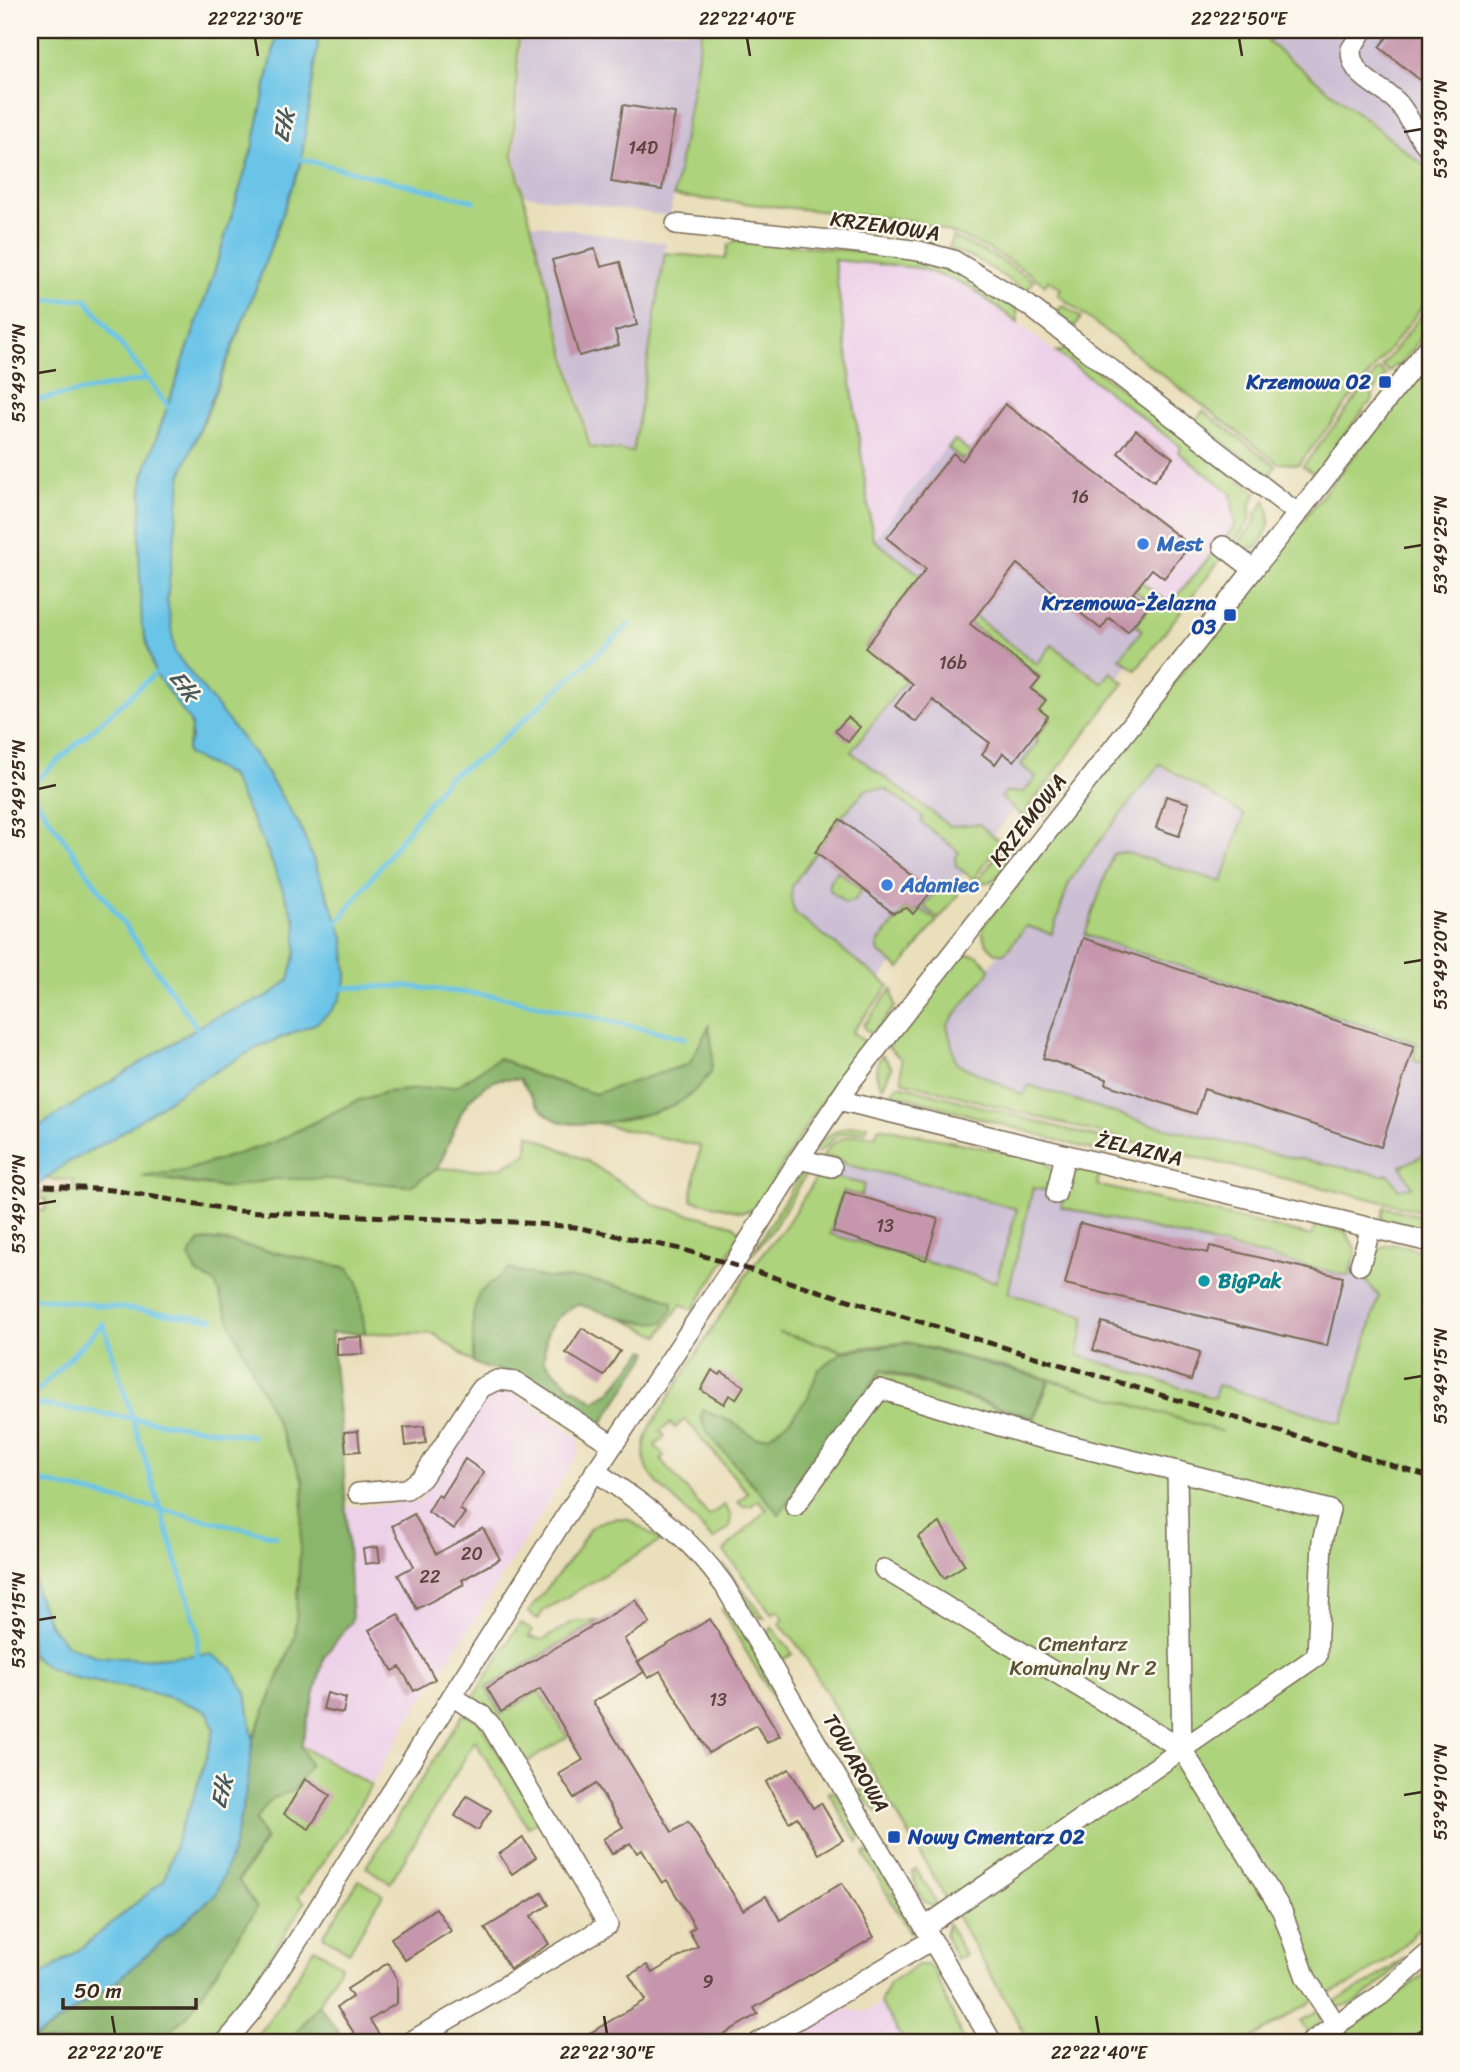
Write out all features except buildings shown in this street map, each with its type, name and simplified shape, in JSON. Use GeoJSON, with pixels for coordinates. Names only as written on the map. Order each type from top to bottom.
{"type":"FeatureCollection","features":[{"type":"Feature","properties":{"kind":"street"},"geometry":{"type":"LineString","coordinates":[[1363,30],[1350,49],[1353,65],[1359,74],[1398,104],[1430,149]]}},
{"type":"Feature","properties":{"kind":"street","name":"KRZEMOWA"},"geometry":{"type":"LineString","coordinates":[[676,223],[919,251],[953,260],[1028,305],[1297,513]]}},
{"type":"Feature","properties":{"kind":"street","name":"KRZEMOWA"},"geometry":{"type":"LineString","coordinates":[[613,1445],[733,1266],[838,1100],[1430,345]]}},
{"type":"Feature","properties":{"kind":"street"},"geometry":{"type":"LineString","coordinates":[[1223,546],[1254,569]]}},
{"type":"Feature","properties":{"kind":"street","name":"ŻELAZNA"},"geometry":{"type":"LineString","coordinates":[[838,1100],[1430,1242]]}},
{"type":"Feature","properties":{"kind":"street"},"geometry":{"type":"LineString","coordinates":[[1056,1194],[1065,1155]]}},
{"type":"Feature","properties":{"kind":"street"},"geometry":{"type":"LineString","coordinates":[[799,1159],[832,1167]]}},
{"type":"Feature","properties":{"kind":"street"},"geometry":{"type":"LineString","coordinates":[[1360,1265],[1371,1228]]}},
{"type":"Feature","properties":{"kind":"street"},"geometry":{"type":"LineString","coordinates":[[226,2042],[252,2011],[293,1948],[613,1445],[516,1382],[497,1380],[481,1388],[422,1478],[407,1489],[358,1493]]}},
{"type":"Feature","properties":{"kind":"street"},"geometry":{"type":"LineString","coordinates":[[759,2042],[929,1934],[1182,1749],[1317,1656],[1322,1541],[1329,1510],[1032,1436],[880,1389],[795,1506]]}},
{"type":"Feature","properties":{"kind":"street","name":"TOWAROWA"},"geometry":{"type":"LineString","coordinates":[[596,1471],[678,1531],[724,1585],[992,2042]]}},
{"type":"Feature","properties":{"kind":"street"},"geometry":{"type":"LineString","coordinates":[[1177,1471],[1182,1749]]}},
{"type":"Feature","properties":{"kind":"street"},"geometry":{"type":"LineString","coordinates":[[884,1569],[1182,1749],[1282,1911],[1306,1978],[1337,2026]]}},
{"type":"Feature","properties":{"kind":"street"},"geometry":{"type":"LineString","coordinates":[[410,2042],[608,1925],[491,1725],[483,1716],[452,1696]]}},
{"type":"Feature","properties":{"kind":"street"},"geometry":{"type":"LineString","coordinates":[[1311,2042],[1381,1995],[1430,1952]]}},
{"type":"Feature","properties":{"kind":"shaded area"},"geometry":{"type":"Polygon","coordinates":[[[521,30],[701,30],[670,216],[525,195],[515,157],[521,30]]]}},
{"type":"Feature","properties":{"kind":"shaded area"},"geometry":{"type":"Polygon","coordinates":[[[1278,30],[1430,30],[1430,168],[1269,41],[1278,30]]]}},
{"type":"Feature","properties":{"kind":"shaded area"},"geometry":{"type":"Polygon","coordinates":[[[532,224],[666,243],[632,450],[592,446],[532,224]]]}},
{"type":"Feature","properties":{"kind":"shaded area","name":"Mest"},"geometry":{"type":"Polygon","coordinates":[[[834,260],[919,269],[969,286],[1232,487],[1237,528],[1173,609],[952,441],[874,539],[834,260]]]}},
{"type":"Feature","properties":{"kind":"shaded area"},"geometry":{"type":"Polygon","coordinates":[[[952,440],[1173,609],[828,1045],[732,990],[759,685],[952,440]]]}},
{"type":"Feature","properties":{"kind":"shaded area"},"geometry":{"type":"Polygon","coordinates":[[[1152,761],[1430,930],[1430,1183],[1390,1190],[1039,1105],[953,1064],[944,1023],[1152,761]]]}},
{"type":"Feature","properties":{"kind":"shaded area"},"geometry":{"type":"Polygon","coordinates":[[[838,1157],[1033,1189],[1369,1267],[1397,1304],[1355,1439],[1080,1355],[1086,1316],[1008,1292],[787,1233],[838,1157]]]}},
{"type":"Feature","properties":{"kind":"shaded area"},"geometry":{"type":"Polygon","coordinates":[[[511,1390],[578,1438],[578,1453],[478,1615],[410,1718],[371,1785],[301,1746],[345,1507],[419,1502],[490,1394],[511,1390]]]}},
{"type":"Feature","properties":{"kind":"shaded area"},"geometry":{"type":"Polygon","coordinates":[[[910,1969],[951,2042],[786,2042],[843,2009],[866,2012],[879,2004],[888,1983],[910,1969]]]}},
{"type":"Feature","properties":{"kind":"green space"},"geometry":{"type":"Polygon","coordinates":[[[30,30],[275,30],[276,39],[253,146],[213,276],[143,477],[155,673],[189,717],[191,731],[187,754],[230,775],[267,850],[296,923],[296,952],[289,980],[269,996],[211,1019],[30,1132],[30,475],[38,468],[30,457],[30,30]]]}},
{"type":"Feature","properties":{"kind":"green space"},"geometry":{"type":"Polygon","coordinates":[[[316,30],[519,30],[513,156],[590,447],[633,452],[665,253],[725,259],[728,246],[736,240],[888,254],[918,260],[966,277],[1017,310],[1018,323],[969,286],[919,268],[834,260],[873,539],[1037,664],[1052,645],[1102,683],[1111,672],[1124,683],[1022,816],[1001,797],[1006,792],[1024,792],[1036,777],[1021,765],[1038,742],[1035,739],[1051,719],[1039,709],[1046,700],[1031,689],[1040,677],[916,582],[865,647],[906,680],[851,752],[950,826],[979,824],[1001,843],[973,879],[956,866],[955,858],[959,852],[921,822],[923,817],[886,789],[867,789],[840,818],[792,886],[791,900],[795,913],[889,986],[852,1032],[866,1043],[817,1108],[756,1209],[742,1212],[691,1200],[700,1146],[596,1123],[637,1117],[689,1064],[595,1094],[533,1074],[499,1058],[457,1086],[386,1092],[354,1102],[275,1142],[184,1171],[144,1176],[230,1188],[273,1179],[331,1179],[410,1186],[438,1168],[500,1168],[527,1154],[528,1134],[587,1161],[655,1205],[733,1225],[742,1233],[693,1310],[681,1304],[659,1336],[626,1320],[651,1323],[673,1302],[658,1295],[584,1279],[545,1278],[509,1269],[473,1314],[473,1362],[434,1334],[365,1333],[358,1282],[348,1268],[218,1240],[200,1241],[190,1256],[197,1273],[215,1283],[304,1482],[295,1637],[253,1739],[246,1693],[210,1654],[157,1659],[97,1657],[67,1645],[52,1628],[42,1609],[34,1582],[30,1541],[30,1210],[45,1211],[46,1199],[30,1198],[30,1192],[73,1193],[73,1180],[44,1179],[65,1164],[112,1139],[188,1087],[258,1047],[287,1036],[330,1012],[340,999],[347,977],[344,938],[300,826],[257,758],[174,653],[167,599],[180,475],[257,285],[301,162],[318,45],[316,30]]]}},
{"type":"Feature","properties":{"kind":"green space"},"geometry":{"type":"Polygon","coordinates":[[[702,30],[1277,30],[1268,42],[1430,170],[1430,297],[1299,464],[1278,463],[1058,295],[1061,289],[1049,280],[1045,285],[997,253],[962,237],[907,220],[674,196],[702,30]]]}},
{"type":"Feature","properties":{"kind":"green space"},"geometry":{"type":"Polygon","coordinates":[[[953,237],[997,258],[1034,281],[1026,291],[976,259],[949,249],[953,237]]]}},
{"type":"Feature","properties":{"kind":"green space"},"geometry":{"type":"Polygon","coordinates":[[[1430,304],[1430,326],[1399,367],[1395,365],[1389,372],[1382,366],[1430,304]]]}},
{"type":"Feature","properties":{"kind":"green space"},"geometry":{"type":"Polygon","coordinates":[[[1063,305],[1081,318],[1074,327],[1056,313],[1063,305]]]}},
{"type":"Feature","properties":{"kind":"green space"},"geometry":{"type":"Polygon","coordinates":[[[1069,349],[1257,493],[1251,502],[1250,521],[1233,543],[1226,537],[1235,525],[1231,493],[1178,452],[1181,447],[1056,352],[1069,349]]]}},
{"type":"Feature","properties":{"kind":"green space"},"geometry":{"type":"Polygon","coordinates":[[[1426,364],[1430,365],[1430,1066],[1413,1060],[1418,1043],[1085,935],[1113,854],[1124,852],[1222,882],[1244,815],[1160,764],[1077,870],[1069,883],[1052,934],[1026,926],[1005,953],[996,953],[985,942],[983,926],[1216,629],[1220,632],[1245,602],[1241,598],[1426,364]]]}},
{"type":"Feature","properties":{"kind":"green space"},"geometry":{"type":"Polygon","coordinates":[[[1379,369],[1386,375],[1371,396],[1373,398],[1314,474],[1303,466],[1379,369]]]}},
{"type":"Feature","properties":{"kind":"green space"},"geometry":{"type":"Polygon","coordinates":[[[1203,411],[1276,466],[1269,476],[1195,421],[1203,411]]]}},
{"type":"Feature","properties":{"kind":"green space"},"geometry":{"type":"Polygon","coordinates":[[[955,440],[1170,604],[1215,550],[1223,556],[1136,670],[1120,658],[1142,630],[1136,625],[1152,604],[948,448],[955,440]]]}},
{"type":"Feature","properties":{"kind":"green space"},"geometry":{"type":"Polygon","coordinates":[[[1265,500],[1270,519],[1261,541],[1257,547],[1244,548],[1237,545],[1255,523],[1255,516],[1265,500]]]}},
{"type":"Feature","properties":{"kind":"green space"},"geometry":{"type":"Polygon","coordinates":[[[1058,777],[1069,786],[1056,803],[1040,815],[1026,817],[1058,777]]]}},
{"type":"Feature","properties":{"kind":"green space"},"geometry":{"type":"Polygon","coordinates":[[[1004,847],[1007,861],[999,875],[991,881],[977,881],[1004,847]]]}},
{"type":"Feature","properties":{"kind":"green space"},"geometry":{"type":"Polygon","coordinates":[[[837,871],[862,890],[854,901],[845,903],[829,889],[829,882],[837,871]]]}},
{"type":"Feature","properties":{"kind":"green space"},"geometry":{"type":"Polygon","coordinates":[[[944,881],[958,895],[939,919],[924,907],[944,881]]]}},
{"type":"Feature","properties":{"kind":"green space"},"geometry":{"type":"Polygon","coordinates":[[[906,908],[913,914],[919,908],[937,921],[900,969],[879,952],[877,944],[906,908]]]}},
{"type":"Feature","properties":{"kind":"green space"},"geometry":{"type":"Polygon","coordinates":[[[967,954],[978,956],[990,968],[947,1025],[956,1063],[1023,1095],[1029,1085],[1146,1123],[1269,1153],[1382,1175],[1389,1174],[1398,1189],[1412,1187],[1401,1166],[1430,1152],[1430,1213],[1156,1148],[902,1081],[901,1059],[888,1047],[957,960],[967,954]]]}},
{"type":"Feature","properties":{"kind":"green space"},"geometry":{"type":"Polygon","coordinates":[[[892,989],[895,1007],[873,1034],[865,1029],[864,1025],[892,989]]]}},
{"type":"Feature","properties":{"kind":"green space"},"geometry":{"type":"Polygon","coordinates":[[[709,1026],[713,1052],[711,1073],[683,1100],[640,1116],[583,1124],[568,1123],[556,1120],[545,1112],[520,1079],[499,1079],[486,1085],[469,1100],[461,1113],[438,1168],[410,1186],[331,1179],[273,1179],[230,1188],[141,1176],[184,1171],[275,1142],[354,1102],[386,1092],[457,1086],[499,1058],[533,1074],[595,1094],[689,1064],[709,1026]]]}},
{"type":"Feature","properties":{"kind":"green space"},"geometry":{"type":"Polygon","coordinates":[[[882,1055],[892,1067],[883,1087],[876,1071],[882,1055]]]}},
{"type":"Feature","properties":{"kind":"green space"},"geometry":{"type":"Polygon","coordinates":[[[900,1085],[1110,1141],[1107,1154],[892,1093],[900,1085]]]}},
{"type":"Feature","properties":{"kind":"green space"},"geometry":{"type":"Polygon","coordinates":[[[868,1125],[866,1130],[839,1134],[818,1153],[813,1152],[823,1140],[836,1131],[851,1126],[868,1125]]]}},
{"type":"Feature","properties":{"kind":"green space","name":"Cmentarz Komunalny Nr 2"},"geometry":{"type":"Polygon","coordinates":[[[879,1127],[1045,1160],[1053,1171],[1048,1191],[1033,1188],[1008,1293],[1085,1316],[1078,1355],[1214,1398],[1218,1385],[1342,1423],[1379,1296],[1365,1280],[1375,1255],[1388,1245],[1405,1246],[1430,1253],[1430,1554],[1425,1558],[1430,1568],[1430,1926],[1425,1922],[1393,1956],[1354,1982],[1313,2001],[1245,2042],[1030,2042],[800,1648],[779,1623],[784,1620],[778,1610],[772,1614],[724,1551],[767,1509],[758,1500],[751,1506],[742,1506],[738,1502],[748,1493],[685,1419],[675,1428],[670,1423],[660,1431],[665,1436],[655,1445],[664,1456],[661,1460],[709,1516],[724,1505],[731,1516],[729,1528],[713,1540],[648,1470],[644,1451],[651,1426],[748,1272],[784,1228],[819,1174],[864,1184],[861,1196],[843,1191],[830,1234],[996,1282],[1017,1209],[848,1165],[839,1159],[822,1157],[832,1145],[845,1137],[875,1136],[879,1127]],[[778,1332],[842,1351],[772,1453],[703,1409],[701,1420],[709,1435],[779,1514],[882,1371],[1034,1420],[1050,1380],[1222,1432],[1049,1379],[907,1342],[843,1350],[778,1332]]]}},
{"type":"Feature","properties":{"kind":"green space"},"geometry":{"type":"Polygon","coordinates":[[[1083,1169],[1099,1173],[1097,1185],[1312,1236],[1315,1225],[1345,1231],[1356,1250],[1349,1276],[1061,1207],[1072,1171],[1083,1169]]]}},
{"type":"Feature","properties":{"kind":"green space"},"geometry":{"type":"Polygon","coordinates":[[[803,1170],[808,1171],[773,1229],[751,1256],[803,1170]]]}},
{"type":"Feature","properties":{"kind":"green space"},"geometry":{"type":"Polygon","coordinates":[[[1384,1207],[1430,1218],[1430,1231],[1381,1220],[1384,1207]]]}},
{"type":"Feature","properties":{"kind":"green space"},"geometry":{"type":"Polygon","coordinates":[[[218,1240],[348,1268],[358,1282],[365,1333],[331,1333],[343,1455],[352,1620],[324,1657],[301,1747],[310,1765],[294,1790],[271,1799],[255,1821],[265,1840],[238,1880],[257,1908],[188,2015],[156,2042],[30,2042],[118,1980],[216,1894],[232,1853],[247,1787],[253,1739],[295,1637],[304,1482],[215,1283],[197,1273],[189,1256],[200,1241],[218,1240]]]}},
{"type":"Feature","properties":{"kind":"green space"},"geometry":{"type":"Polygon","coordinates":[[[509,1269],[545,1278],[584,1279],[657,1295],[673,1302],[673,1309],[664,1322],[631,1320],[577,1304],[560,1315],[550,1326],[544,1361],[570,1386],[595,1401],[610,1392],[645,1350],[649,1352],[599,1428],[554,1395],[525,1378],[485,1368],[473,1362],[473,1314],[479,1293],[509,1269]]]}},
{"type":"Feature","properties":{"kind":"green space"},"geometry":{"type":"Polygon","coordinates":[[[907,1343],[1048,1380],[1033,1418],[882,1369],[779,1514],[709,1435],[701,1420],[702,1410],[732,1422],[756,1438],[769,1436],[790,1420],[808,1397],[818,1370],[843,1352],[907,1343]]]}},
{"type":"Feature","properties":{"kind":"green space"},"geometry":{"type":"Polygon","coordinates":[[[616,1518],[628,1519],[661,1541],[543,1611],[538,1619],[528,1612],[575,1553],[590,1528],[616,1518]]]}},
{"type":"Feature","properties":{"kind":"green space"},"geometry":{"type":"Polygon","coordinates":[[[723,1564],[765,1618],[757,1617],[723,1564]]]}},
{"type":"Feature","properties":{"kind":"green space"},"geometry":{"type":"Polygon","coordinates":[[[722,1610],[733,1615],[796,1724],[795,1736],[722,1610]]]}},
{"type":"Feature","properties":{"kind":"green space"},"geometry":{"type":"Polygon","coordinates":[[[575,1621],[598,1621],[486,1688],[501,1714],[539,1691],[567,1737],[524,1764],[473,1698],[520,1623],[532,1631],[529,1637],[542,1640],[575,1621]]]}},
{"type":"Feature","properties":{"kind":"green space"},"geometry":{"type":"Polygon","coordinates":[[[772,1627],[793,1654],[782,1660],[767,1635],[772,1627]]]}},
{"type":"Feature","properties":{"kind":"green space"},"geometry":{"type":"Polygon","coordinates":[[[30,1652],[41,1662],[67,1675],[150,1692],[200,1708],[208,1712],[214,1731],[164,1880],[84,1946],[30,1984],[30,1652]]]}},
{"type":"Feature","properties":{"kind":"green space"},"geometry":{"type":"Polygon","coordinates":[[[463,1714],[478,1720],[540,1819],[528,1827],[475,1741],[390,1883],[366,1867],[463,1714]]]}},
{"type":"Feature","properties":{"kind":"green space"},"geometry":{"type":"Polygon","coordinates":[[[301,1746],[371,1785],[341,1837],[298,1897],[305,1902],[243,1998],[212,2037],[207,2042],[156,2042],[188,2015],[257,1908],[239,1881],[266,1840],[251,1812],[301,1746]]]}},
{"type":"Feature","properties":{"kind":"green space"},"geometry":{"type":"Polygon","coordinates":[[[870,1785],[884,1809],[880,1815],[858,1792],[870,1785]]]}},
{"type":"Feature","properties":{"kind":"green space"},"geometry":{"type":"Polygon","coordinates":[[[828,1792],[836,1793],[860,1836],[858,1843],[828,1792]]]}},
{"type":"Feature","properties":{"kind":"green space"},"geometry":{"type":"Polygon","coordinates":[[[866,1852],[872,1855],[909,1919],[911,1935],[864,1854],[866,1852]]]}},
{"type":"Feature","properties":{"kind":"green space"},"geometry":{"type":"Polygon","coordinates":[[[916,1869],[939,1907],[922,1899],[912,1872],[916,1869]]]}},
{"type":"Feature","properties":{"kind":"green space"},"geometry":{"type":"Polygon","coordinates":[[[359,1880],[383,1894],[349,1952],[323,1936],[359,1880]]]}},
{"type":"Feature","properties":{"kind":"green space"},"geometry":{"type":"Polygon","coordinates":[[[948,1923],[965,1955],[956,1959],[945,1936],[948,1923]]]}},
{"type":"Feature","properties":{"kind":"green space"},"geometry":{"type":"Polygon","coordinates":[[[315,1948],[341,1965],[319,2004],[288,2042],[252,2042],[274,2013],[315,1948]]]}},
{"type":"Feature","properties":{"kind":"green space"},"geometry":{"type":"Polygon","coordinates":[[[1406,1957],[1360,2000],[1339,2007],[1331,2004],[1372,1981],[1406,1957]]]}},
{"type":"Feature","properties":{"kind":"green space"},"geometry":{"type":"Polygon","coordinates":[[[918,1965],[926,1965],[934,1970],[964,2042],[905,2042],[880,2003],[889,1983],[918,1965]]]}},
{"type":"Feature","properties":{"kind":"green space"},"geometry":{"type":"Polygon","coordinates":[[[1430,1970],[1430,2038],[1423,2042],[1329,2042],[1362,2021],[1430,1970]]]}},
{"type":"Feature","properties":{"kind":"green space"},"geometry":{"type":"Polygon","coordinates":[[[319,2004],[345,2042],[288,2042],[319,2004]]]}},
{"type":"Feature","properties":{"kind":"green space"},"geometry":{"type":"Polygon","coordinates":[[[1319,2010],[1319,2023],[1308,2032],[1301,2021],[1319,2010]]]}},
{"type":"Feature","properties":{"kind":"water","name":"Ełk"},"geometry":{"type":"Polygon","coordinates":[[[275,30],[316,30],[318,45],[301,162],[257,285],[182,473],[167,599],[175,653],[257,758],[300,826],[344,938],[347,977],[340,999],[330,1012],[315,1024],[258,1047],[188,1087],[112,1139],[65,1164],[30,1191],[30,1132],[211,1019],[269,996],[289,980],[296,952],[296,923],[267,850],[230,775],[187,754],[191,723],[155,673],[142,626],[139,553],[143,477],[213,276],[253,146],[276,39],[275,30]]]}},
{"type":"Feature","properties":{"kind":"water","name":"Ełk"},"geometry":{"type":"Polygon","coordinates":[[[30,1541],[36,1592],[49,1624],[68,1646],[97,1656],[140,1659],[210,1654],[230,1666],[246,1693],[253,1739],[247,1787],[232,1853],[216,1894],[118,1980],[30,2041],[30,1984],[84,1946],[164,1880],[214,1731],[208,1712],[200,1708],[150,1692],[67,1675],[40,1662],[30,1652],[30,1541]]]}},
{"type":"Feature","properties":{"kind":"waterway"},"geometry":{"type":"LineString","coordinates":[[297,158],[474,201]]}},
{"type":"Feature","properties":{"kind":"waterway"},"geometry":{"type":"LineString","coordinates":[[30,301],[86,299],[171,410]]}},
{"type":"Feature","properties":{"kind":"waterway"},"geometry":{"type":"LineString","coordinates":[[30,401],[147,379]]}},
{"type":"Feature","properties":{"kind":"waterway"},"geometry":{"type":"LineString","coordinates":[[335,926],[447,778],[486,754],[629,625]]}},
{"type":"Feature","properties":{"kind":"waterway","name":"Ełk"},"geometry":{"type":"LineString","coordinates":[[30,786],[160,669]]}},
{"type":"Feature","properties":{"kind":"waterway"},"geometry":{"type":"LineString","coordinates":[[30,791],[200,1032]]}},
{"type":"Feature","properties":{"kind":"waterway"},"geometry":{"type":"LineString","coordinates":[[336,988],[405,986],[503,997],[685,1038]]}},
{"type":"Feature","properties":{"kind":"waterway"},"geometry":{"type":"LineString","coordinates":[[30,1297],[213,1319]]}},
{"type":"Feature","properties":{"kind":"waterway"},"geometry":{"type":"LineString","coordinates":[[30,1399],[103,1323],[198,1630],[197,1659]]}},
{"type":"Feature","properties":{"kind":"waterway"},"geometry":{"type":"LineString","coordinates":[[30,1403],[252,1436]]}},
{"type":"Feature","properties":{"kind":"waterway"},"geometry":{"type":"LineString","coordinates":[[30,1479],[276,1536]]}},
{"type":"Feature","properties":{"kind":"railway"},"geometry":{"type":"LineString","coordinates":[[30,1185],[112,1190],[239,1211],[575,1227],[681,1249],[1430,1477]]}},
{"type":"Feature","properties":{"kind":"railway"},"geometry":{"type":"LineString","coordinates":[[1404,2042],[1430,2026]]}},
{"type":"Feature","properties":{"kind":"place","name":"Krzemowa 02"},"geometry":{"type":"Point","coordinates":[1385,382]}},
{"type":"Feature","properties":{"kind":"place","name":"Mest"},"geometry":{"type":"Point","coordinates":[1143,544]}},
{"type":"Feature","properties":{"kind":"place","name":"Krzemowa-Żelazna 03"},"geometry":{"type":"Point","coordinates":[1230,615]}},
{"type":"Feature","properties":{"kind":"place","name":"Adamiec"},"geometry":{"type":"Point","coordinates":[887,885]}},
{"type":"Feature","properties":{"kind":"place","name":"BigPak"},"geometry":{"type":"Point","coordinates":[1204,1281]}},
{"type":"Feature","properties":{"kind":"place","name":"Nowy Cmentarz 02"},"geometry":{"type":"Point","coordinates":[894,1837]}}]}
